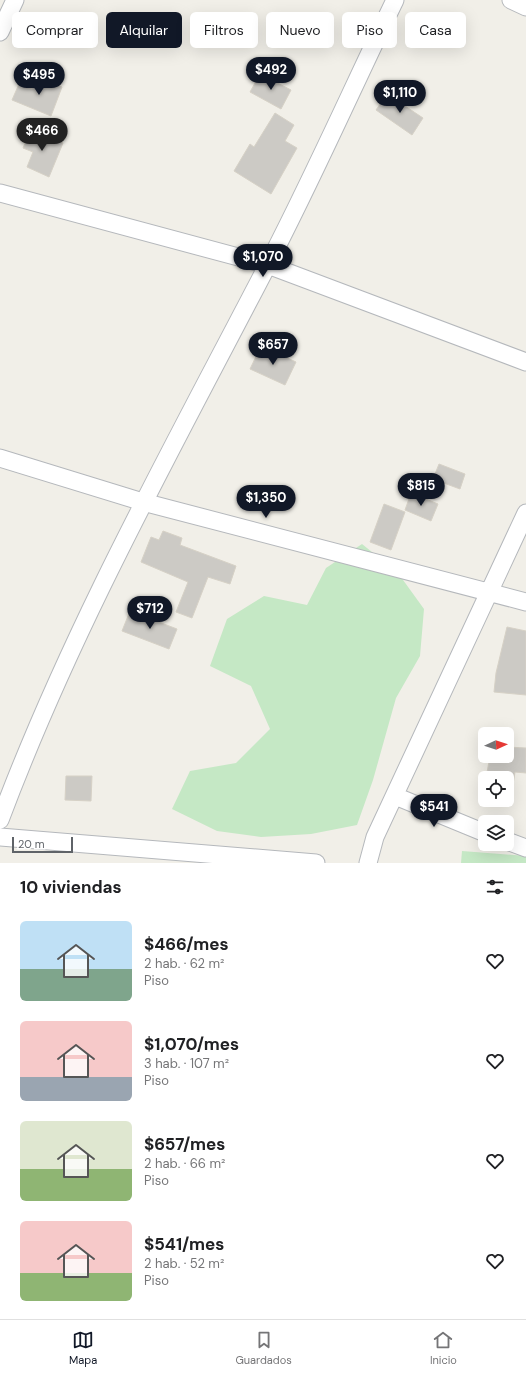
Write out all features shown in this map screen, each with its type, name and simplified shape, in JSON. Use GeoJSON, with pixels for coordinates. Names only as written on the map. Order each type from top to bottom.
{"type":"FeatureCollection","features":[{"type":"Feature","properties":{"kind":"street"},"geometry":{"type":"LineString","coordinates":[[0,32],[15,0]]}},
{"type":"Feature","properties":{"kind":"street"},"geometry":{"type":"LineString","coordinates":[[0,820],[20,767],[63,666],[143,502],[268,265],[395,0]]}},
{"type":"Feature","properties":{"kind":"street"},"geometry":{"type":"LineString","coordinates":[[511,0],[526,7]]}},
{"type":"Feature","properties":{"kind":"street"},"geometry":{"type":"LineString","coordinates":[[0,192],[268,265],[526,362]]}},
{"type":"Feature","properties":{"kind":"street"},"geometry":{"type":"LineString","coordinates":[[0,458],[143,502],[526,602]]}},
{"type":"Feature","properties":{"kind":"street"},"geometry":{"type":"LineString","coordinates":[[368,863],[375,837],[526,513]]}},
{"type":"Feature","properties":{"kind":"street"},"geometry":{"type":"LineString","coordinates":[[395,796],[478,830]]}},
{"type":"Feature","properties":{"kind":"street"},"geometry":{"type":"LineString","coordinates":[[0,837],[316,863]]}},
{"type":"Feature","properties":{"kind":"street"},"geometry":{"type":"LineString","coordinates":[[514,844],[526,848]]}},
{"type":"Feature","properties":{"kind":"green space"},"geometry":{"type":"Polygon","coordinates":[[[362,544],[398,573],[424,609],[420,656],[396,698],[373,780],[357,825],[311,834],[261,837],[217,831],[172,809],[190,771],[236,763],[270,729],[251,686],[210,666],[227,619],[264,596],[307,605],[326,568],[362,544]]]}},
{"type":"Feature","properties":{"kind":"green space"},"geometry":{"type":"Polygon","coordinates":[[[462,851],[526,856],[526,863],[461,863],[462,851]]]}},
{"type":"Feature","properties":{"kind":"building"},"geometry":{"type":"Polygon","coordinates":[[[260,74],[291,90],[281,109],[250,92],[260,74]]]}},
{"type":"Feature","properties":{"kind":"building"},"geometry":{"type":"Polygon","coordinates":[[[37,77],[62,87],[51,116],[12,100],[19,84],[32,89],[37,77]]]}},
{"type":"Feature","properties":{"kind":"building"},"geometry":{"type":"Polygon","coordinates":[[[387,94],[423,118],[412,135],[376,110],[387,94]]]}},
{"type":"Feature","properties":{"kind":"building"},"geometry":{"type":"Polygon","coordinates":[[[275,113],[294,125],[285,141],[297,148],[271,194],[234,171],[250,144],[254,147],[275,113]]]}},
{"type":"Feature","properties":{"kind":"building"},"geometry":{"type":"Polygon","coordinates":[[[31,129],[63,143],[49,177],[27,167],[33,152],[23,148],[31,129]]]}},
{"type":"Feature","properties":{"kind":"building"},"geometry":{"type":"Polygon","coordinates":[[[261,346],[296,362],[285,385],[250,369],[261,346]]]}},
{"type":"Feature","properties":{"kind":"building"},"geometry":{"type":"Polygon","coordinates":[[[439,464],[465,474],[460,489],[433,479],[439,464]]]}},
{"type":"Feature","properties":{"kind":"building"},"geometry":{"type":"Polygon","coordinates":[[[411,493],[438,504],[431,521],[405,510],[411,493]]]}},
{"type":"Feature","properties":{"kind":"building"},"geometry":{"type":"Polygon","coordinates":[[[384,504],[405,512],[391,550],[370,542],[384,504]]]}},
{"type":"Feature","properties":{"kind":"building"},"geometry":{"type":"Polygon","coordinates":[[[163,531],[182,538],[180,545],[236,566],[230,584],[208,577],[192,618],[176,612],[188,582],[141,562],[151,537],[159,540],[163,531]]]}},
{"type":"Feature","properties":{"kind":"building"},"geometry":{"type":"Polygon","coordinates":[[[130,611],[177,629],[169,649],[122,631],[130,611]]]}},
{"type":"Feature","properties":{"kind":"building"},"geometry":{"type":"Polygon","coordinates":[[[507,627],[526,631],[526,695],[494,692],[496,673],[507,627]]]}},
{"type":"Feature","properties":{"kind":"building"},"geometry":{"type":"Polygon","coordinates":[[[514,747],[526,748],[526,773],[515,772],[514,778],[514,771],[487,771],[489,763],[514,763],[514,747]]]}},
{"type":"Feature","properties":{"kind":"building"},"geometry":{"type":"Polygon","coordinates":[[[66,776],[92,776],[91,801],[65,800],[66,776]]]}}]}
